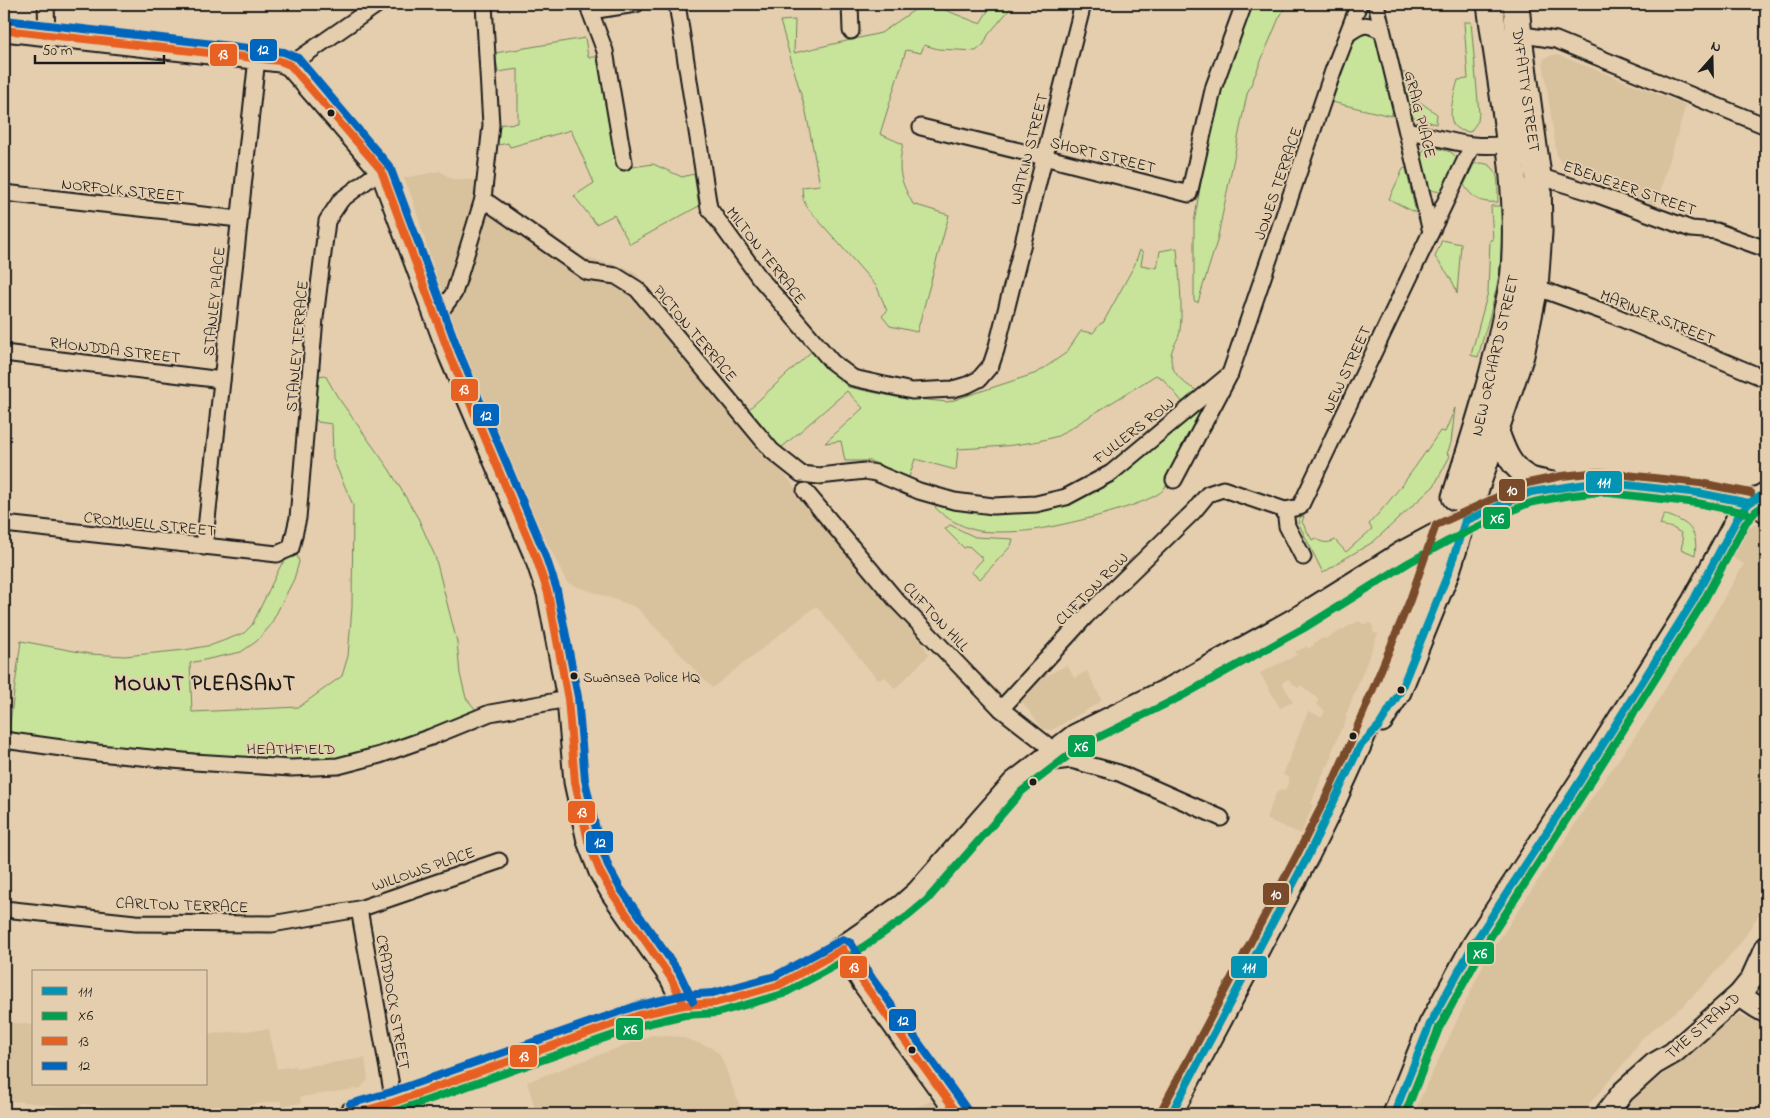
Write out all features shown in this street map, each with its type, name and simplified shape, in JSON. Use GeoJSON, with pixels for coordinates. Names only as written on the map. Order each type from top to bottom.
{"type":"FeatureCollection","features":[{"type":"Feature","properties":{"kind":"main road","name":"DYFATTY STREET"},"geometry":{"type":"LineString","coordinates":[[1490,4],[1507,39],[1533,136],[1538,176]]}},
{"type":"Feature","properties":{"kind":"main road","name":"DYFATTY STREET"},"geometry":{"type":"LineString","coordinates":[[1510,143],[1507,39],[1516,4]]}},
{"type":"Feature","properties":{"kind":"main road","name":"NEW ORCHARD STREET"},"geometry":{"type":"LineString","coordinates":[[1454,527],[1474,437],[1500,341],[1514,272],[1516,209],[1510,143]]}},
{"type":"Feature","properties":{"kind":"main road","name":"NEW ORCHARD STREET"},"geometry":{"type":"LineString","coordinates":[[1454,527],[1497,429],[1521,355],[1535,287],[1539,232],[1538,176]]}},
{"type":"Feature","properties":{"kind":"main road"},"geometry":{"type":"LineString","coordinates":[[353,1114],[394,1102],[639,1015],[684,1005],[715,1003],[779,985],[843,948],[902,908],[919,893],[1015,784],[1076,737],[1175,688],[1299,620],[1403,554],[1454,527]]}},
{"type":"Feature","properties":{"kind":"street"},"geometry":{"type":"LineString","coordinates":[[46,4],[46,35]]}},
{"type":"Feature","properties":{"kind":"street"},"geometry":{"type":"LineString","coordinates":[[290,65],[378,4]]}},
{"type":"Feature","properties":{"kind":"street"},"geometry":{"type":"LineString","coordinates":[[437,316],[454,294],[483,199],[491,125],[484,4]]}},
{"type":"Feature","properties":{"kind":"street"},"geometry":{"type":"LineString","coordinates":[[624,162],[606,51],[590,7],[636,4]]}},
{"type":"Feature","properties":{"kind":"street","name":"MILTON TERRACE"},"geometry":{"type":"LineString","coordinates":[[677,4],[709,208],[759,277],[832,362],[854,378],[912,391],[953,389],[979,379]]}},
{"type":"Feature","properties":{"kind":"street"},"geometry":{"type":"LineString","coordinates":[[850,4],[851,31]]}},
{"type":"Feature","properties":{"kind":"street","name":"WATKIN STREET"},"geometry":{"type":"LineString","coordinates":[[979,379],[991,365],[1084,4]]}},
{"type":"Feature","properties":{"kind":"street","name":"SHORT STREET"},"geometry":{"type":"LineString","coordinates":[[921,128],[1044,156],[1189,194],[1214,86],[1244,4]]}},
{"type":"Feature","properties":{"kind":"street","name":"JONES TERRACE"},"geometry":{"type":"LineString","coordinates":[[1174,480],[1230,374],[1333,72],[1359,4]]}},
{"type":"Feature","properties":{"kind":"street","name":"GRAIG PLACE"},"geometry":{"type":"LineString","coordinates":[[1376,4],[1431,232]]}},
{"type":"Feature","properties":{"kind":"street"},"geometry":{"type":"LineString","coordinates":[[1349,33],[1358,27],[1370,25],[1382,31]]}},
{"type":"Feature","properties":{"kind":"street"},"geometry":{"type":"LineString","coordinates":[[4,30],[280,61],[290,65],[381,170],[437,316],[450,356],[536,558],[548,592],[568,699],[575,782],[588,841],[600,872],[612,893],[671,978],[684,1005]]}},
{"type":"Feature","properties":{"kind":"street"},"geometry":{"type":"LineString","coordinates":[[1507,39],[1530,36],[1556,40],[1766,126]]}},
{"type":"Feature","properties":{"kind":"street","name":"STANLEY PLACE"},"geometry":{"type":"LineString","coordinates":[[204,547],[257,58]]}},
{"type":"Feature","properties":{"kind":"street"},"geometry":{"type":"LineString","coordinates":[[1407,130],[1472,146],[1510,143],[1533,136]]}},
{"type":"Feature","properties":{"kind":"street"},"geometry":{"type":"LineString","coordinates":[[1431,232],[1472,146]]}},
{"type":"Feature","properties":{"kind":"street","name":"STANLEY TERRACE"},"geometry":{"type":"LineString","coordinates":[[291,548],[298,518],[315,318],[327,221],[341,200],[381,170]]}},
{"type":"Feature","properties":{"kind":"street","name":"EBENEZER STREET"},"geometry":{"type":"LineString","coordinates":[[1538,176],[1549,178],[1691,229],[1716,231],[1766,249]]}},
{"type":"Feature","properties":{"kind":"street","name":"NORFOLK STREET"},"geometry":{"type":"LineString","coordinates":[[4,193],[239,219]]}},
{"type":"Feature","properties":{"kind":"street","name":"PICTON TERRACE"},"geometry":{"type":"LineString","coordinates":[[483,199],[587,272],[616,276],[637,289],[772,451],[801,474],[819,476],[865,471],[876,473]]}},
{"type":"Feature","properties":{"kind":"street","name":"NEW STREET"},"geometry":{"type":"LineString","coordinates":[[1286,510],[1300,508],[1431,232]]}},
{"type":"Feature","properties":{"kind":"street","name":"MARINER STREET"},"geometry":{"type":"LineString","coordinates":[[1535,287],[1610,314],[1766,379]]}},
{"type":"Feature","properties":{"kind":"street","name":"RHONDDA STREET"},"geometry":{"type":"LineString","coordinates":[[4,354],[222,380]]}},
{"type":"Feature","properties":{"kind":"street","name":"FULLERS ROW"},"geometry":{"type":"LineString","coordinates":[[876,473],[919,491],[954,501],[983,505],[1036,504],[1066,497],[1111,472],[1230,374]]}},
{"type":"Feature","properties":{"kind":"street"},"geometry":{"type":"LineString","coordinates":[[1497,429],[1505,452],[1513,465],[1530,478],[1564,486]]}},
{"type":"Feature","properties":{"kind":"street"},"geometry":{"type":"LineString","coordinates":[[1171,1114],[1308,856],[1360,746],[1379,726],[1400,692],[1449,571],[1454,527],[1526,494],[1564,486],[1600,482],[1757,498]]}},
{"type":"Feature","properties":{"kind":"street","name":"CLIFTON ROW"},"geometry":{"type":"LineString","coordinates":[[1001,709],[1086,616],[1208,494],[1223,489],[1286,510]]}},
{"type":"Feature","properties":{"kind":"street","name":"CLIFTON HILL"},"geometry":{"type":"LineString","coordinates":[[805,491],[897,601],[1047,759]]}},
{"type":"Feature","properties":{"kind":"street"},"geometry":{"type":"LineString","coordinates":[[1757,498],[1766,515]]}},
{"type":"Feature","properties":{"kind":"street"},"geometry":{"type":"LineString","coordinates":[[1394,1114],[1430,1024],[1473,945],[1580,781],[1688,609],[1738,517],[1757,498]]}},
{"type":"Feature","properties":{"kind":"street"},"geometry":{"type":"LineString","coordinates":[[1286,510],[1287,526],[1303,557]]}},
{"type":"Feature","properties":{"kind":"street","name":"CROMWELL STREET"},"geometry":{"type":"LineString","coordinates":[[4,524],[277,554],[291,548]]}},
{"type":"Feature","properties":{"kind":"street","name":"HEATHFIELD"},"geometry":{"type":"LineString","coordinates":[[4,740],[98,753],[194,762],[291,768],[338,766],[380,755],[490,713],[568,699]]}},
{"type":"Feature","properties":{"kind":"street"},"geometry":{"type":"LineString","coordinates":[[1047,759],[1083,762],[1118,773],[1221,818]]}},
{"type":"Feature","properties":{"kind":"street","name":"WILLOWS PLACE"},"geometry":{"type":"LineString","coordinates":[[359,909],[499,860]]}},
{"type":"Feature","properties":{"kind":"street","name":"CARLTON TERRACE"},"geometry":{"type":"LineString","coordinates":[[4,909],[135,923],[262,924],[272,924],[359,909]]}},
{"type":"Feature","properties":{"kind":"street","name":"CRADDOCK STREET"},"geometry":{"type":"LineString","coordinates":[[359,909],[394,1102]]}},
{"type":"Feature","properties":{"kind":"street","name":"THE STRAND"},"geometry":{"type":"LineString","coordinates":[[1606,1114],[1623,1092],[1654,1064],[1673,1053],[1752,986],[1766,947]]}},
{"type":"Feature","properties":{"kind":"street"},"geometry":{"type":"LineString","coordinates":[[843,948],[864,984],[958,1114]]}},
{"type":"Feature","properties":{"kind":"street"},"geometry":{"type":"LineString","coordinates":[[1752,986],[1757,1007],[1766,1012]]}},
{"type":"Feature","properties":{"kind":"shaded area"},"geometry":{"type":"Polygon","coordinates":[[[1552,55],[1558,55],[1686,105],[1656,205],[1609,188],[1566,168],[1557,157],[1543,61],[1552,55]]]}},
{"type":"Feature","properties":{"kind":"shaded area"},"geometry":{"type":"Polygon","coordinates":[[[440,171],[452,179],[473,180],[586,258],[625,267],[635,272],[807,504],[922,642],[929,655],[895,689],[885,677],[878,680],[816,606],[712,688],[636,607],[567,583],[515,477],[452,326],[404,178],[440,171]]]}},
{"type":"Feature","properties":{"kind":"shaded area"},"geometry":{"type":"Polygon","coordinates":[[[1755,524],[1766,524],[1766,903],[1740,944],[1714,974],[1684,1005],[1641,1039],[1631,1055],[1590,1103],[1583,1114],[1413,1114],[1484,963],[1601,784],[1646,721],[1671,679],[1711,620],[1744,564],[1731,557],[1744,533],[1755,524]]]}},
{"type":"Feature","properties":{"kind":"shaded area"},"geometry":{"type":"Polygon","coordinates":[[[1359,621],[1363,624],[1371,623],[1373,632],[1378,634],[1301,834],[1266,819],[1276,793],[1280,790],[1285,791],[1290,778],[1283,775],[1308,711],[1322,717],[1325,711],[1316,704],[1319,700],[1301,685],[1298,688],[1288,679],[1282,683],[1293,702],[1280,708],[1260,673],[1297,655],[1295,652],[1307,646],[1308,649],[1323,638],[1325,639],[1359,621]]]}},
{"type":"Feature","properties":{"kind":"shaded area"},"geometry":{"type":"Polygon","coordinates":[[[1067,665],[1074,678],[1087,671],[1102,701],[1052,730],[1043,729],[1021,701],[1031,693],[1027,686],[1067,665]]]}},
{"type":"Feature","properties":{"kind":"shaded area"},"geometry":{"type":"Polygon","coordinates":[[[1739,1014],[1766,1026],[1766,1114],[1631,1114],[1621,1108],[1739,1014]]]}},
{"type":"Feature","properties":{"kind":"shaded area"},"geometry":{"type":"Polygon","coordinates":[[[4,1022],[32,1025],[32,1086],[208,1086],[208,1034],[269,1029],[277,1069],[365,1058],[368,1079],[361,1088],[300,1097],[301,1103],[282,1106],[281,1101],[211,1109],[211,1111],[140,1111],[82,1104],[81,1108],[4,1100],[4,1022]]]}},
{"type":"Feature","properties":{"kind":"shaded area"},"geometry":{"type":"Polygon","coordinates":[[[652,1035],[681,1037],[710,1047],[717,1052],[721,1057],[743,1114],[537,1114],[527,1082],[652,1035]]]}},
{"type":"Feature","properties":{"kind":"shaded area"},"geometry":{"type":"Polygon","coordinates":[[[934,1099],[944,1114],[897,1114],[925,1104],[934,1099]]]}},
{"type":"Feature","properties":{"kind":"green space"},"geometry":{"type":"Polygon","coordinates":[[[923,4],[930,4],[978,23],[981,22],[992,4],[1014,4],[988,35],[984,44],[976,51],[938,49],[924,45],[921,53],[906,50],[880,134],[903,144],[900,161],[901,175],[913,204],[949,215],[917,332],[890,326],[882,316],[887,311],[877,287],[806,206],[802,187],[820,185],[806,112],[780,21],[795,20],[794,53],[881,33],[923,4]]]}},
{"type":"Feature","properties":{"kind":"green space"},"geometry":{"type":"Polygon","coordinates":[[[1252,4],[1287,4],[1279,18],[1247,94],[1217,241],[1198,302],[1194,301],[1194,223],[1202,176],[1221,88],[1234,45],[1252,4]]]}},
{"type":"Feature","properties":{"kind":"green space"},"geometry":{"type":"Polygon","coordinates":[[[1464,22],[1471,22],[1479,113],[1478,121],[1470,132],[1459,130],[1454,125],[1451,114],[1458,80],[1468,79],[1464,22]]]}},
{"type":"Feature","properties":{"kind":"green space"},"geometry":{"type":"Polygon","coordinates":[[[1365,34],[1378,37],[1377,40],[1393,110],[1391,116],[1332,102],[1354,39],[1365,34]]]}},
{"type":"Feature","properties":{"kind":"green space"},"geometry":{"type":"Polygon","coordinates":[[[585,38],[588,57],[595,57],[602,62],[619,169],[653,164],[682,177],[694,174],[699,206],[630,244],[614,215],[596,224],[574,196],[594,183],[571,130],[510,147],[508,143],[494,146],[494,125],[518,123],[518,69],[498,72],[495,53],[585,38]]]}},
{"type":"Feature","properties":{"kind":"green space"},"geometry":{"type":"Polygon","coordinates":[[[1394,73],[1405,73],[1410,95],[1437,114],[1436,124],[1410,116],[1394,73]]]}},
{"type":"Feature","properties":{"kind":"green space"},"geometry":{"type":"Polygon","coordinates":[[[1430,146],[1451,152],[1458,159],[1444,191],[1435,191],[1426,187],[1420,158],[1425,149],[1430,146]]]}},
{"type":"Feature","properties":{"kind":"green space"},"geometry":{"type":"Polygon","coordinates":[[[1474,164],[1487,164],[1495,171],[1498,182],[1498,202],[1478,200],[1464,185],[1474,164]]]}},
{"type":"Feature","properties":{"kind":"green space"},"geometry":{"type":"Polygon","coordinates":[[[1406,168],[1416,213],[1389,199],[1403,169],[1406,168]]]}},
{"type":"Feature","properties":{"kind":"green space"},"geometry":{"type":"Polygon","coordinates":[[[1491,206],[1501,206],[1501,259],[1493,301],[1478,357],[1471,355],[1488,292],[1490,240],[1493,240],[1491,206]]]}},
{"type":"Feature","properties":{"kind":"green space"},"geometry":{"type":"Polygon","coordinates":[[[1442,240],[1461,244],[1457,294],[1451,279],[1435,257],[1442,240]]]}},
{"type":"Feature","properties":{"kind":"green space"},"geometry":{"type":"Polygon","coordinates":[[[1177,248],[1181,321],[1179,334],[1171,353],[1171,362],[1179,378],[1198,391],[1185,405],[1163,379],[1156,375],[1058,436],[1021,444],[958,449],[956,470],[915,459],[909,477],[870,461],[845,461],[841,441],[825,443],[863,408],[847,391],[781,448],[748,410],[812,351],[848,387],[896,397],[948,402],[1037,373],[1066,353],[1081,331],[1093,333],[1103,323],[1134,266],[1140,250],[1143,253],[1141,265],[1157,268],[1160,251],[1177,248]]]}},
{"type":"Feature","properties":{"kind":"green space"},"geometry":{"type":"Polygon","coordinates":[[[325,375],[337,396],[389,469],[418,518],[435,556],[457,642],[460,674],[466,698],[476,710],[418,736],[344,759],[309,762],[219,761],[8,737],[21,641],[90,654],[125,656],[185,650],[212,645],[244,633],[252,625],[281,565],[296,551],[299,562],[294,579],[270,626],[257,641],[241,652],[190,663],[192,712],[299,707],[342,676],[348,656],[352,607],[353,505],[333,459],[332,424],[318,422],[313,415],[319,376],[325,375]]]}},
{"type":"Feature","properties":{"kind":"green space"},"geometry":{"type":"Polygon","coordinates":[[[1206,404],[1208,406],[1164,489],[1155,496],[1140,502],[1099,516],[1055,526],[1007,532],[985,532],[970,529],[948,518],[935,507],[939,504],[953,509],[995,511],[1078,499],[1100,488],[1206,404]]]}},
{"type":"Feature","properties":{"kind":"green space"},"geometry":{"type":"Polygon","coordinates":[[[1455,408],[1451,443],[1447,454],[1450,456],[1434,486],[1373,542],[1323,573],[1298,522],[1301,516],[1304,517],[1302,522],[1312,540],[1315,538],[1322,542],[1327,542],[1335,540],[1346,552],[1372,529],[1369,524],[1389,502],[1440,431],[1445,432],[1455,408]]]}},
{"type":"Feature","properties":{"kind":"green space"},"geometry":{"type":"Polygon","coordinates":[[[1664,514],[1679,520],[1690,528],[1695,539],[1695,555],[1681,549],[1683,541],[1681,533],[1673,528],[1660,525],[1664,514]]]}},
{"type":"Feature","properties":{"kind":"green space"},"geometry":{"type":"Polygon","coordinates":[[[950,525],[975,537],[1013,539],[1011,546],[980,579],[971,572],[983,559],[969,546],[964,548],[945,529],[950,525]]]}},
{"type":"Feature","properties":{"kind":"transit line","name":"12"},"geometry":{"type":"LineString","coordinates":[[5,20],[284,52],[298,58],[390,167],[459,352],[545,554],[557,590],[578,697],[585,780],[598,838],[609,868],[620,888],[679,972],[693,1001]]}},
{"type":"Feature","properties":{"kind":"transit line","name":"13"},"geometry":{"type":"LineString","coordinates":[[4,30],[280,61],[290,65],[381,170],[450,356],[536,558],[548,593],[568,699],[575,782],[588,841],[600,872],[612,893],[671,978],[684,1005]]}},
{"type":"Feature","properties":{"kind":"transit line","name":"10"},"geometry":{"type":"LineString","coordinates":[[1162,1109],[1326,797],[1410,600],[1436,525],[1528,483],[1562,476],[1599,472],[1700,483],[1751,493]]}},
{"type":"Feature","properties":{"kind":"transit line","name":"111"},"geometry":{"type":"LineString","coordinates":[[1465,521],[1531,492],[1600,482],[1699,493],[1749,503]]}},
{"type":"Feature","properties":{"kind":"transit line","name":"X6"},"geometry":{"type":"LineString","coordinates":[[388,1114],[642,1025],[685,1015],[717,1013],[783,994],[840,963],[908,916],[927,900],[1022,791],[1081,746],[1180,697],[1304,628],[1408,563],[1448,541],[1524,505],[1565,496],[1600,492],[1697,503],[1747,513]]}},
{"type":"Feature","properties":{"kind":"transit line","name":"111"},"geometry":{"type":"LineString","coordinates":[[1394,1114],[1430,1024],[1473,945],[1580,781],[1693,601],[1738,517],[1749,503],[1766,493]]}},
{"type":"Feature","properties":{"kind":"transit line","name":"X6"},"geometry":{"type":"LineString","coordinates":[[1405,1114],[1439,1028],[1482,950],[1701,606],[1746,522],[1766,504]]}},
{"type":"Feature","properties":{"kind":"transit line","name":"111"},"geometry":{"type":"LineString","coordinates":[[1171,1114],[1308,856],[1360,746],[1379,726],[1400,692],[1449,571],[1465,521]]}},
{"type":"Feature","properties":{"kind":"transit line","name":"12"},"geometry":{"type":"LineString","coordinates":[[350,1104],[391,1092],[636,1006],[683,995],[713,993],[775,976],[843,939],[851,943],[872,978],[966,1108]]}},
{"type":"Feature","properties":{"kind":"transit line","name":"13"},"geometry":{"type":"LineString","coordinates":[[353,1114],[394,1102],[639,1015],[684,1005],[715,1003],[779,985],[843,949],[864,984],[958,1114]]}},
{"type":"Feature","properties":{"kind":"place","name":"Swansea Police HQ"},"geometry":{"type":"Point","coordinates":[574,676]}},
{"type":"Feature","properties":{"kind":"district","name":"MOUNT PLEASANT"},"geometry":{"type":"Point","coordinates":[205,683]}}]}
